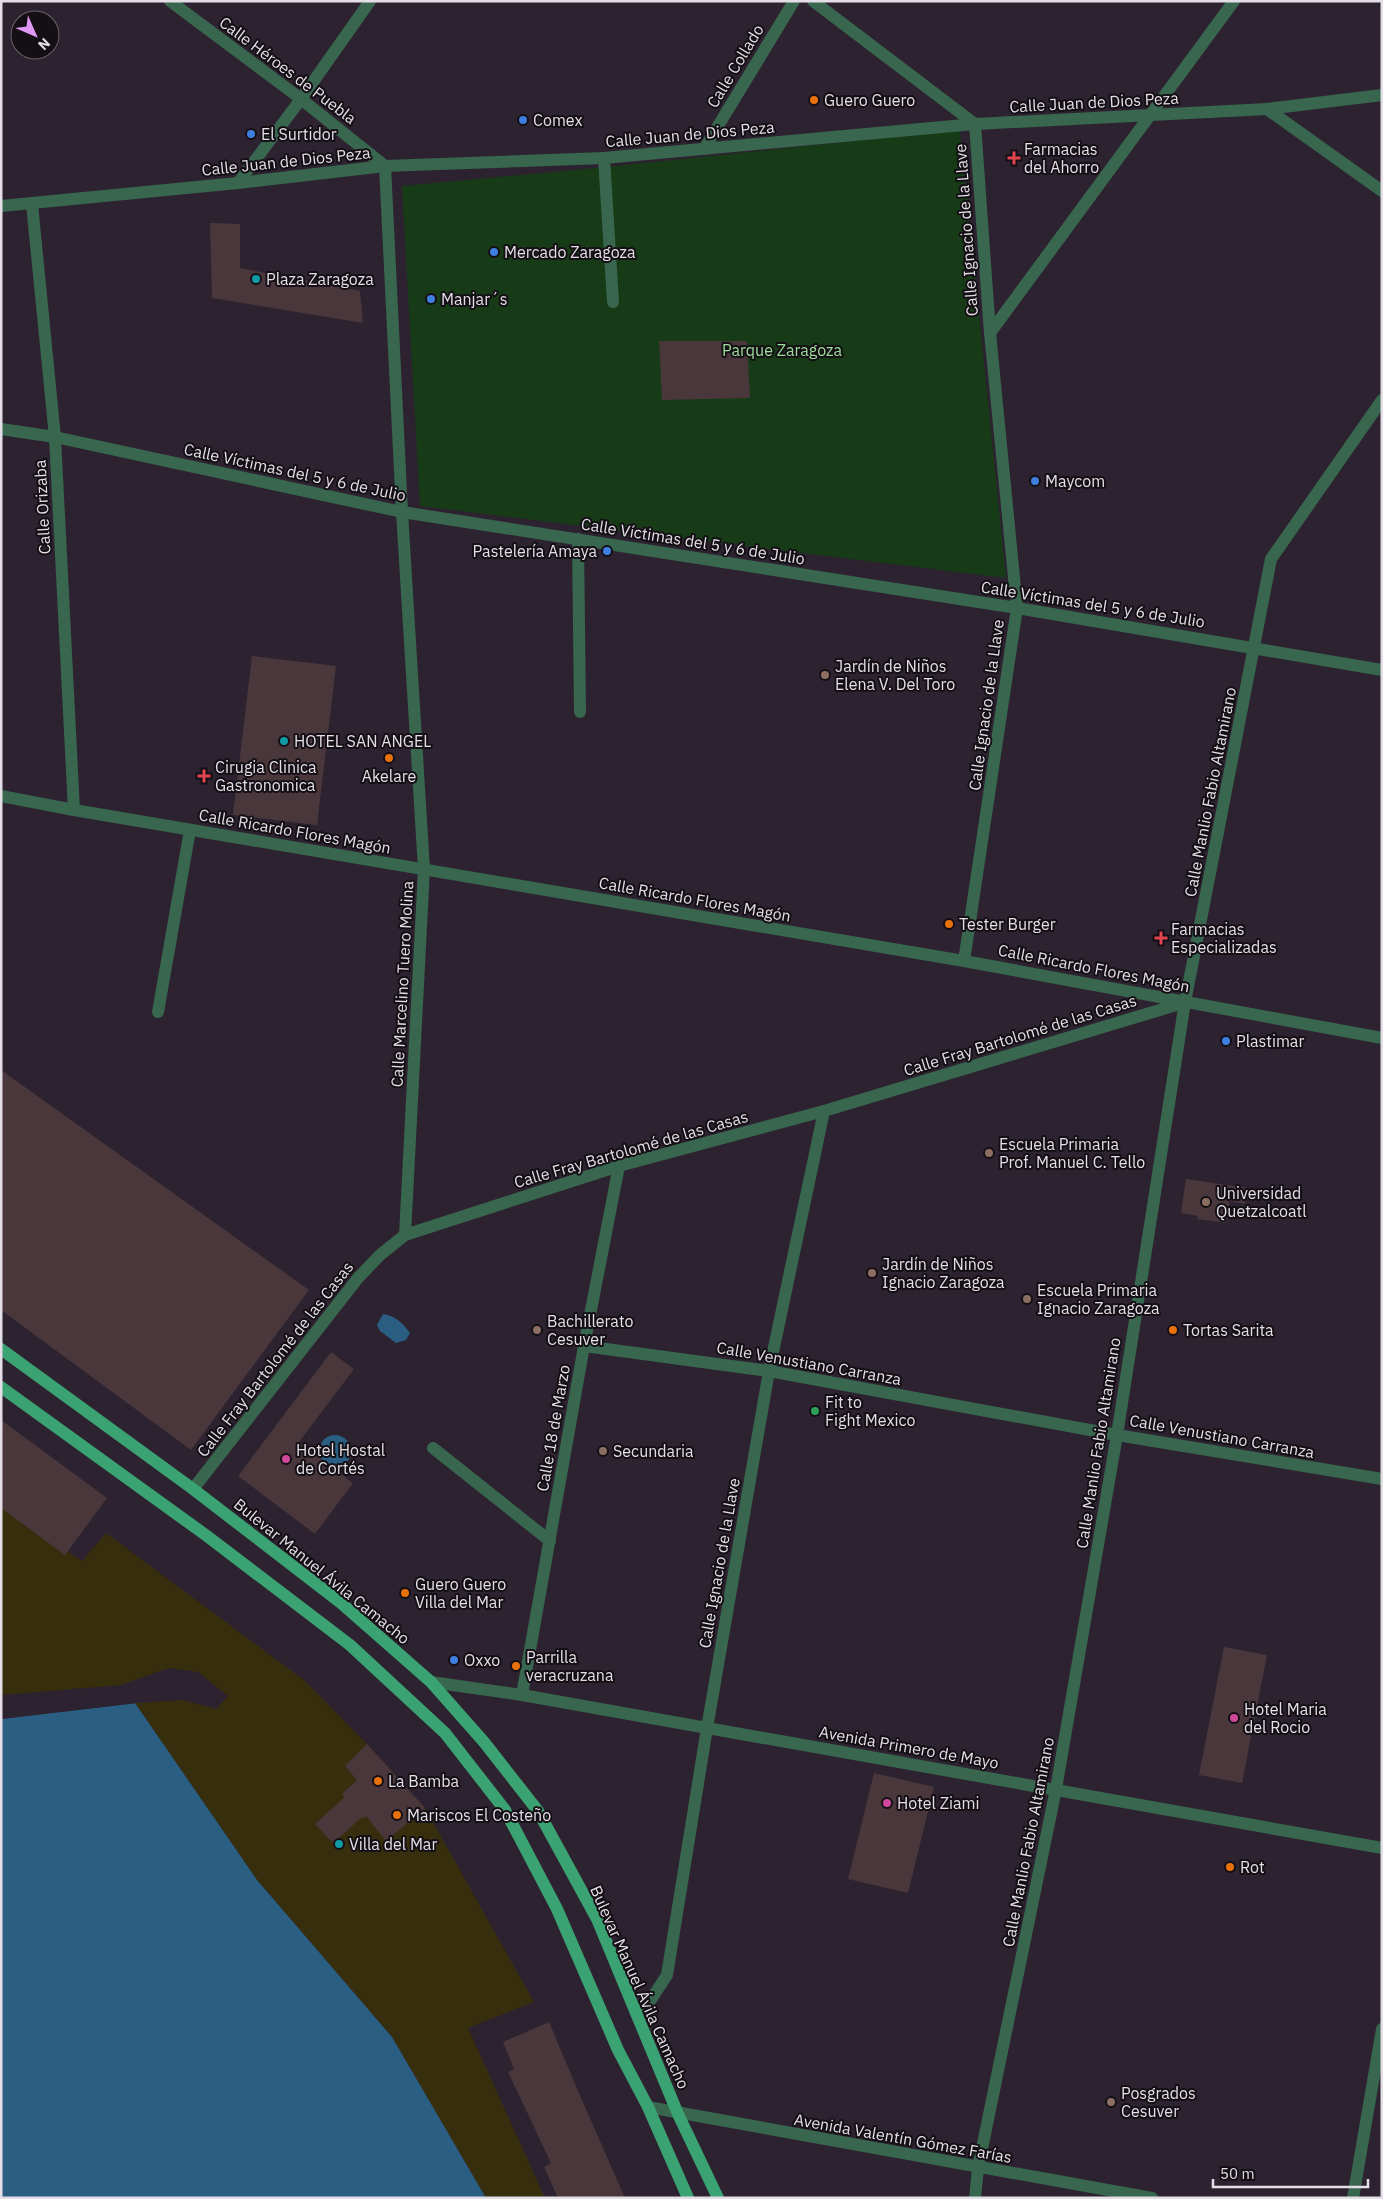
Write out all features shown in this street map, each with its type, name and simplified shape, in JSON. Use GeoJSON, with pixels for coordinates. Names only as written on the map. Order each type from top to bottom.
{"type":"FeatureCollection","features":[{"type":"Feature","properties":{"kind":"main road","name":"Bulevar Manuel Ávila Camacho"},"geometry":{"type":"LineString","coordinates":[[1,1349],[193,1489],[341,1603],[431,1682],[484,1742],[538,1810],[596,1919],[678,2114],[718,2198]]}},
{"type":"Feature","properties":{"kind":"main road"},"geometry":{"type":"LineString","coordinates":[[1,1386],[207,1536],[350,1645],[445,1733],[504,1810],[557,1909],[618,2050],[648,2107],[688,2198]]}},
{"type":"Feature","properties":{"kind":"street","name":"Calle Héroes de Puebla"},"geometry":{"type":"LineString","coordinates":[[170,1],[301,99],[385,166]]}},
{"type":"Feature","properties":{"kind":"street"},"geometry":{"type":"LineString","coordinates":[[238,183],[301,99],[370,1]]}},
{"type":"Feature","properties":{"kind":"street","name":"Calle Collado"},"geometry":{"type":"LineString","coordinates":[[704,149],[794,1]]}},
{"type":"Feature","properties":{"kind":"street"},"geometry":{"type":"LineString","coordinates":[[813,1],[975,124]]}},
{"type":"Feature","properties":{"kind":"street","name":"Calle Ignacio de la Llave"},"geometry":{"type":"LineString","coordinates":[[990,333],[1234,1]]}},
{"type":"Feature","properties":{"kind":"street","name":"Calle Juan de Dios Peza"},"geometry":{"type":"LineString","coordinates":[[1,206],[238,183],[385,166],[604,158],[975,124],[1267,109],[1382,95]]}},
{"type":"Feature","properties":{"kind":"street"},"geometry":{"type":"LineString","coordinates":[[1267,109],[1382,191]]}},
{"type":"Feature","properties":{"kind":"street","name":"Calle Ignacio de la Llave"},"geometry":{"type":"LineString","coordinates":[[964,961],[1017,608],[990,333],[975,124]]}},
{"type":"Feature","properties":{"kind":"street"},"geometry":{"type":"LineString","coordinates":[[604,158],[613,302]]}},
{"type":"Feature","properties":{"kind":"street","name":"Calle Marcelino Tuero Molina"},"geometry":{"type":"LineString","coordinates":[[385,166],[402,512],[424,869],[405,1235]]}},
{"type":"Feature","properties":{"kind":"street","name":"Calle Orizaba"},"geometry":{"type":"LineString","coordinates":[[32,204],[55,437],[74,810]]}},
{"type":"Feature","properties":{"kind":"street","name":"Calle Manlio Fabio Altamirano"},"geometry":{"type":"LineString","coordinates":[[975,2198],[978,2168],[1056,1789],[1117,1435],[1185,1002],[1271,559],[1382,400]]}},
{"type":"Feature","properties":{"kind":"street","name":"Calle Víctimas del 5 y 6 de Julio"},"geometry":{"type":"LineString","coordinates":[[1,429],[55,437],[402,512],[1017,608],[1382,670]]}},
{"type":"Feature","properties":{"kind":"street"},"geometry":{"type":"LineString","coordinates":[[578,540],[580,712]]}},
{"type":"Feature","properties":{"kind":"street","name":"Calle Ricardo Flores Magón"},"geometry":{"type":"LineString","coordinates":[[1,796],[190,830],[964,961],[1382,1038]]}},
{"type":"Feature","properties":{"kind":"street"},"geometry":{"type":"LineString","coordinates":[[158,1012],[190,830]]}},
{"type":"Feature","properties":{"kind":"street","name":"Calle Fray Bartolomé de las Casas"},"geometry":{"type":"LineString","coordinates":[[193,1489],[358,1278],[380,1255],[405,1235],[619,1166],[824,1111],[1185,1002]]}},
{"type":"Feature","properties":{"kind":"street","name":"Calle Ignacio de la Llave"},"geometry":{"type":"LineString","coordinates":[[635,2010],[650,2001],[667,1975],[707,1728],[770,1371],[824,1111]]}},
{"type":"Feature","properties":{"kind":"street","name":"Calle 18 de Marzo"},"geometry":{"type":"LineString","coordinates":[[522,1695],[584,1346],[619,1166]]}},
{"type":"Feature","properties":{"kind":"street","name":"Calle Venustiano Carranza"},"geometry":{"type":"LineString","coordinates":[[584,1346],[770,1371],[1117,1435],[1382,1479]]}},
{"type":"Feature","properties":{"kind":"street"},"geometry":{"type":"LineString","coordinates":[[433,1448],[550,1541]]}},
{"type":"Feature","properties":{"kind":"street","name":"Avenida Primero de Mayo"},"geometry":{"type":"LineString","coordinates":[[431,1682],[522,1695],[1382,1848]]}},
{"type":"Feature","properties":{"kind":"street"},"geometry":{"type":"LineString","coordinates":[[1352,2198],[1381,2038]]}},
{"type":"Feature","properties":{"kind":"street","name":"Avenida Valentín Gómez Farías"},"geometry":{"type":"LineString","coordinates":[[648,2107],[678,2114],[1152,2198]]}},
{"type":"Feature","properties":{"kind":"green space","name":"Parque Zaragoza"},"geometry":{"type":"Polygon","coordinates":[[[960,130],[1006,578],[420,506],[402,186],[960,130]]]}},
{"type":"Feature","properties":{"kind":"sand","name":"Villa del Mar"},"geometry":{"type":"Polygon","coordinates":[[[1,1506],[82,1561],[106,1533],[305,1681],[367,1744],[425,1808],[534,2002],[468,2028],[545,2198],[486,2198],[392,2037],[257,1880],[135,1703],[183,1700],[216,1709],[228,1696],[198,1672],[169,1668],[121,1685],[1,1695],[1,1506]]]}},
{"type":"Feature","properties":{"kind":"water"},"geometry":{"type":"Polygon","coordinates":[[[383,1314],[395,1318],[405,1326],[410,1333],[406,1340],[396,1343],[380,1331],[377,1325],[383,1314]]]}},
{"type":"Feature","properties":{"kind":"water"},"geometry":{"type":"Polygon","coordinates":[[[335,1435],[341,1436],[346,1440],[350,1445],[350,1457],[346,1462],[341,1466],[335,1467],[329,1466],[324,1462],[320,1457],[319,1451],[320,1445],[324,1440],[329,1436],[335,1435]]]}},
{"type":"Feature","properties":{"kind":"water"},"geometry":{"type":"Polygon","coordinates":[[[135,1703],[257,1880],[392,2037],[486,2198],[1,2198],[1,1719],[135,1703]]]}},
{"type":"Feature","properties":{"kind":"pier"},"geometry":{"type":"Polygon","coordinates":[[[135,1700],[138,1703],[1,1719],[1,1717],[135,1700]]]}},
{"type":"Feature","properties":{"kind":"building","name":"Plaza Zaragoza"},"geometry":{"type":"Polygon","coordinates":[[[210,223],[240,224],[240,268],[360,291],[363,323],[212,298],[210,223]]]}},
{"type":"Feature","properties":{"kind":"building"},"geometry":{"type":"Polygon","coordinates":[[[659,341],[747,341],[750,398],[662,400],[659,341]]]}},
{"type":"Feature","properties":{"kind":"building","name":"HOTEL SAN ANGEL"},"geometry":{"type":"Polygon","coordinates":[[[252,656],[336,666],[317,825],[233,815],[252,656]]]}},
{"type":"Feature","properties":{"kind":"building"},"geometry":{"type":"Polygon","coordinates":[[[1,1070],[309,1290],[191,1450],[1,1310],[1,1070]]]}},
{"type":"Feature","properties":{"kind":"building","name":"Universidad Quetzalcoatl"},"geometry":{"type":"Polygon","coordinates":[[[1186,1179],[1248,1188],[1245,1204],[1230,1201],[1226,1223],[1197,1219],[1198,1216],[1181,1213],[1186,1179]]]}},
{"type":"Feature","properties":{"kind":"building","name":"Hotel Hostal de Cortés"},"geometry":{"type":"Polygon","coordinates":[[[331,1352],[354,1369],[299,1442],[353,1483],[315,1534],[238,1476],[331,1352]]]}},
{"type":"Feature","properties":{"kind":"building"},"geometry":{"type":"Polygon","coordinates":[[[1,1420],[107,1498],[65,1555],[1,1508],[1,1420]]]}},
{"type":"Feature","properties":{"kind":"building"},"geometry":{"type":"Polygon","coordinates":[[[1224,1647],[1267,1655],[1242,1783],[1199,1775],[1224,1647]]]}},
{"type":"Feature","properties":{"kind":"building"},"geometry":{"type":"Polygon","coordinates":[[[367,1744],[425,1808],[386,1841],[366,1816],[363,1819],[362,1817],[333,1843],[315,1824],[345,1797],[342,1794],[357,1780],[345,1766],[367,1744]]]}},
{"type":"Feature","properties":{"kind":"building"},"geometry":{"type":"Polygon","coordinates":[[[874,1773],[934,1787],[908,1893],[848,1879],[874,1773]]]}},
{"type":"Feature","properties":{"kind":"building"},"geometry":{"type":"Polygon","coordinates":[[[549,2022],[625,2198],[558,2198],[544,2167],[551,2163],[508,2072],[514,2069],[503,2042],[549,2022]]]}},
{"type":"Feature","properties":{"kind":"place","name":"Guero Guero"},"geometry":{"type":"Point","coordinates":[814,100]}},
{"type":"Feature","properties":{"kind":"place","name":"Comex"},"geometry":{"type":"Point","coordinates":[523,120]}},
{"type":"Feature","properties":{"kind":"place","name":"El Surtidor"},"geometry":{"type":"Point","coordinates":[251,134]}},
{"type":"Feature","properties":{"kind":"place","name":"Farmacias del Ahorro"},"geometry":{"type":"Point","coordinates":[1014,158]}},
{"type":"Feature","properties":{"kind":"place","name":"Mercado Zaragoza"},"geometry":{"type":"Point","coordinates":[494,252]}},
{"type":"Feature","properties":{"kind":"place","name":"Plaza Zaragoza"},"geometry":{"type":"Point","coordinates":[256,279]}},
{"type":"Feature","properties":{"kind":"place","name":"Manjar´s"},"geometry":{"type":"Point","coordinates":[431,299]}},
{"type":"Feature","properties":{"kind":"place","name":"Maycom"},"geometry":{"type":"Point","coordinates":[1035,481]}},
{"type":"Feature","properties":{"kind":"place","name":"Pastelería Amaya"},"geometry":{"type":"Point","coordinates":[607,551]}},
{"type":"Feature","properties":{"kind":"place","name":"Jardín de Niños Elena V. Del Toro"},"geometry":{"type":"Point","coordinates":[825,675]}},
{"type":"Feature","properties":{"kind":"place","name":"HOTEL SAN ANGEL"},"geometry":{"type":"Point","coordinates":[284,741]}},
{"type":"Feature","properties":{"kind":"place","name":"Akelare"},"geometry":{"type":"Point","coordinates":[389,758]}},
{"type":"Feature","properties":{"kind":"place","name":"Cirugia Clinica Gastronomica"},"geometry":{"type":"Point","coordinates":[204,776]}},
{"type":"Feature","properties":{"kind":"place","name":"Tester Burger"},"geometry":{"type":"Point","coordinates":[949,924]}},
{"type":"Feature","properties":{"kind":"place","name":"Farmacias Especializadas"},"geometry":{"type":"Point","coordinates":[1161,938]}},
{"type":"Feature","properties":{"kind":"place","name":"Plastimar"},"geometry":{"type":"Point","coordinates":[1226,1041]}},
{"type":"Feature","properties":{"kind":"place","name":"Escuela Primaria Prof. Manuel C. Tello"},"geometry":{"type":"Point","coordinates":[989,1153]}},
{"type":"Feature","properties":{"kind":"place","name":"Universidad Quetzalcoatl"},"geometry":{"type":"Point","coordinates":[1206,1202]}},
{"type":"Feature","properties":{"kind":"place","name":"Jardín de Niños Ignacio Zaragoza"},"geometry":{"type":"Point","coordinates":[872,1273]}},
{"type":"Feature","properties":{"kind":"place","name":"Escuela Primaria Ignacio Zaragoza"},"geometry":{"type":"Point","coordinates":[1027,1299]}},
{"type":"Feature","properties":{"kind":"place","name":"Bachillerato Cesuver"},"geometry":{"type":"Point","coordinates":[537,1330]}},
{"type":"Feature","properties":{"kind":"place","name":"Tortas Sarita"},"geometry":{"type":"Point","coordinates":[1173,1330]}},
{"type":"Feature","properties":{"kind":"place","name":"Fit to Fight Mexico"},"geometry":{"type":"Point","coordinates":[815,1411]}},
{"type":"Feature","properties":{"kind":"place","name":"Secundaria"},"geometry":{"type":"Point","coordinates":[603,1451]}},
{"type":"Feature","properties":{"kind":"place","name":"Hotel Hostal de Cortés"},"geometry":{"type":"Point","coordinates":[286,1459]}},
{"type":"Feature","properties":{"kind":"place","name":"Guero Guero Villa del Mar"},"geometry":{"type":"Point","coordinates":[405,1593]}},
{"type":"Feature","properties":{"kind":"place","name":"Oxxo"},"geometry":{"type":"Point","coordinates":[454,1660]}},
{"type":"Feature","properties":{"kind":"place","name":"Parrilla veracruzana"},"geometry":{"type":"Point","coordinates":[516,1666]}},
{"type":"Feature","properties":{"kind":"place","name":"Hotel Maria del Rocio"},"geometry":{"type":"Point","coordinates":[1234,1718]}},
{"type":"Feature","properties":{"kind":"place","name":"La Bamba"},"geometry":{"type":"Point","coordinates":[378,1781]}},
{"type":"Feature","properties":{"kind":"place","name":"Hotel Ziami"},"geometry":{"type":"Point","coordinates":[887,1803]}},
{"type":"Feature","properties":{"kind":"place","name":"Mariscos El Costeño"},"geometry":{"type":"Point","coordinates":[397,1815]}},
{"type":"Feature","properties":{"kind":"place","name":"Villa del Mar"},"geometry":{"type":"Point","coordinates":[339,1844]}},
{"type":"Feature","properties":{"kind":"place","name":"Rot"},"geometry":{"type":"Point","coordinates":[1230,1867]}},
{"type":"Feature","properties":{"kind":"place","name":"Posgrados Cesuver"},"geometry":{"type":"Point","coordinates":[1111,2102]}}]}
